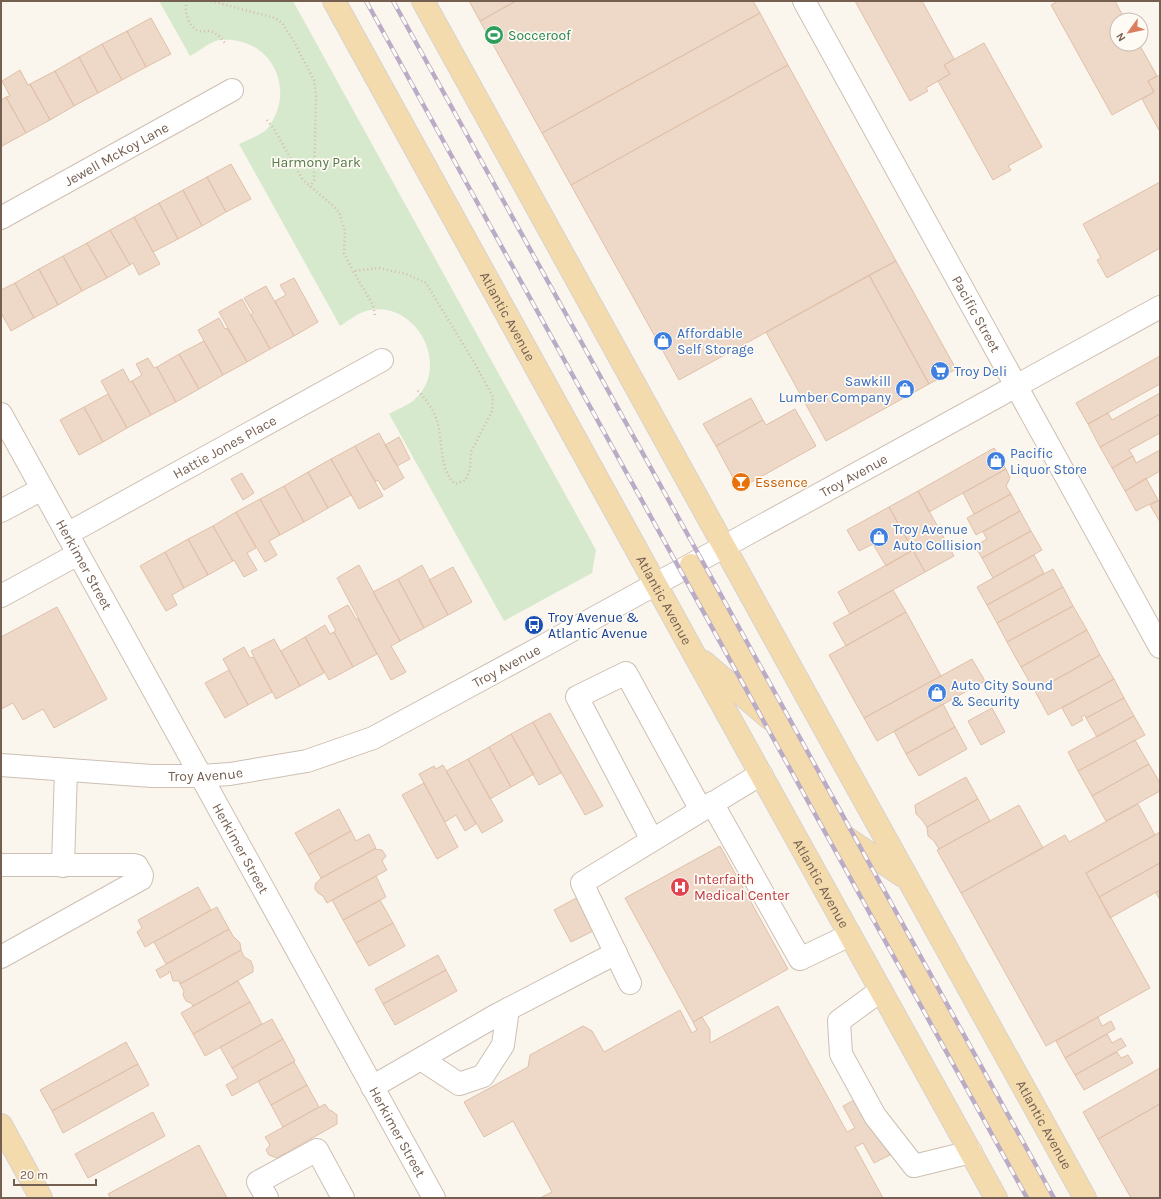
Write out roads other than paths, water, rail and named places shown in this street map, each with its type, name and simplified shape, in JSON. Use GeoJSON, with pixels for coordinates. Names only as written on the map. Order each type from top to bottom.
{"type":"FeatureCollection","features":[{"type":"Feature","properties":{"kind":"main road","name":"Atlantic Avenue"},"geometry":{"type":"LineString","coordinates":[[334,1],[880,991],[996,1198]]}},
{"type":"Feature","properties":{"kind":"main road","name":"Atlantic Avenue"},"geometry":{"type":"LineString","coordinates":[[423,1],[1085,1198]]}},
{"type":"Feature","properties":{"kind":"main road"},"geometry":{"type":"LineString","coordinates":[[691,565],[1040,1198]]}},
{"type":"Feature","properties":{"kind":"main road"},"geometry":{"type":"LineString","coordinates":[[693,652],[780,728]]}},
{"type":"Feature","properties":{"kind":"main road"},"geometry":{"type":"LineString","coordinates":[[839,834],[907,878]]}},
{"type":"Feature","properties":{"kind":"main road"},"geometry":{"type":"LineString","coordinates":[[1,1125],[41,1198]]}},
{"type":"Feature","properties":{"kind":"street","name":"Pacific Street"},"geometry":{"type":"LineString","coordinates":[[804,1],[1160,647]]}},
{"type":"Feature","properties":{"kind":"street","name":"Jewell McKoy Lane"},"geometry":{"type":"LineString","coordinates":[[1,218],[232,90]]}},
{"type":"Feature","properties":{"kind":"street","name":"Troy Avenue"},"geometry":{"type":"LineString","coordinates":[[1,765],[152,776],[200,776],[230,774],[307,761],[373,738],[1160,307]]}},
{"type":"Feature","properties":{"kind":"street","name":"Hattie Jones Place"},"geometry":{"type":"LineString","coordinates":[[67,534],[382,360]]}},
{"type":"Feature","properties":{"kind":"street","name":"Herkimer Street"},"geometry":{"type":"LineString","coordinates":[[1,414],[434,1198]]}},
{"type":"Feature","properties":{"kind":"street"},"geometry":{"type":"LineString","coordinates":[[1,511],[42,488]]}},
{"type":"Feature","properties":{"kind":"street"},"geometry":{"type":"LineString","coordinates":[[1,596],[78,554]]}},
{"type":"Feature","properties":{"kind":"street"},"geometry":{"type":"LineString","coordinates":[[652,840],[577,697],[626,673],[800,959],[850,935]]}},
{"type":"Feature","properties":{"kind":"street"},"geometry":{"type":"LineString","coordinates":[[63,866],[66,770]]}},
{"type":"Feature","properties":{"kind":"street"},"geometry":{"type":"LineString","coordinates":[[630,983],[582,883],[761,774]]}},
{"type":"Feature","properties":{"kind":"street"},"geometry":{"type":"LineString","coordinates":[[1,865],[133,865],[138,866],[142,875],[141,879],[1,957]]}},
{"type":"Feature","properties":{"kind":"street"},"geometry":{"type":"LineString","coordinates":[[372,1087],[508,1009],[616,953]]}},
{"type":"Feature","properties":{"kind":"street"},"geometry":{"type":"LineString","coordinates":[[880,991],[839,1020],[841,1054],[876,1116],[914,1166],[971,1152]]}},
{"type":"Feature","properties":{"kind":"street"},"geometry":{"type":"LineString","coordinates":[[421,1059],[459,1084],[483,1076],[503,1045],[508,1009]]}},
{"type":"Feature","properties":{"kind":"street"},"geometry":{"type":"LineString","coordinates":[[267,1198],[258,1182],[316,1150],[343,1198]]}},
{"type":"Feature","properties":{"kind":"railway"},"geometry":{"type":"LineString","coordinates":[[366,1],[1027,1198]]}},
{"type":"Feature","properties":{"kind":"railway"},"geometry":{"type":"LineString","coordinates":[[393,1],[1054,1198]]}},
{"type":"Feature","properties":{"kind":"place","name":"Socceroof"},"geometry":{"type":"Point","coordinates":[494,35]}},
{"type":"Feature","properties":{"kind":"place","name":"Affordable Self Storage"},"geometry":{"type":"Point","coordinates":[663,341]}},
{"type":"Feature","properties":{"kind":"place","name":"Troy Deli"},"geometry":{"type":"Point","coordinates":[940,371]}},
{"type":"Feature","properties":{"kind":"place","name":"Sawkill Lumber Company"},"geometry":{"type":"Point","coordinates":[905,389]}},
{"type":"Feature","properties":{"kind":"place","name":"Pacific Liquor Store"},"geometry":{"type":"Point","coordinates":[996,461]}},
{"type":"Feature","properties":{"kind":"place","name":"Essence"},"geometry":{"type":"Point","coordinates":[741,482]}},
{"type":"Feature","properties":{"kind":"place","name":"Troy Avenue Auto Collision"},"geometry":{"type":"Point","coordinates":[879,537]}},
{"type":"Feature","properties":{"kind":"place","name":"Troy Avenue & Atlantic Avenue"},"geometry":{"type":"Point","coordinates":[534,625]}},
{"type":"Feature","properties":{"kind":"place","name":"Auto City Sound & Security"},"geometry":{"type":"Point","coordinates":[937,693]}},
{"type":"Feature","properties":{"kind":"place","name":"Interfaith Medical Center"},"geometry":{"type":"Point","coordinates":[680,887]}},
{"type":"Feature","properties":{"kind":"park label","name":"Harmony Park"},"geometry":{"type":"Point","coordinates":[316,162]}}]}
